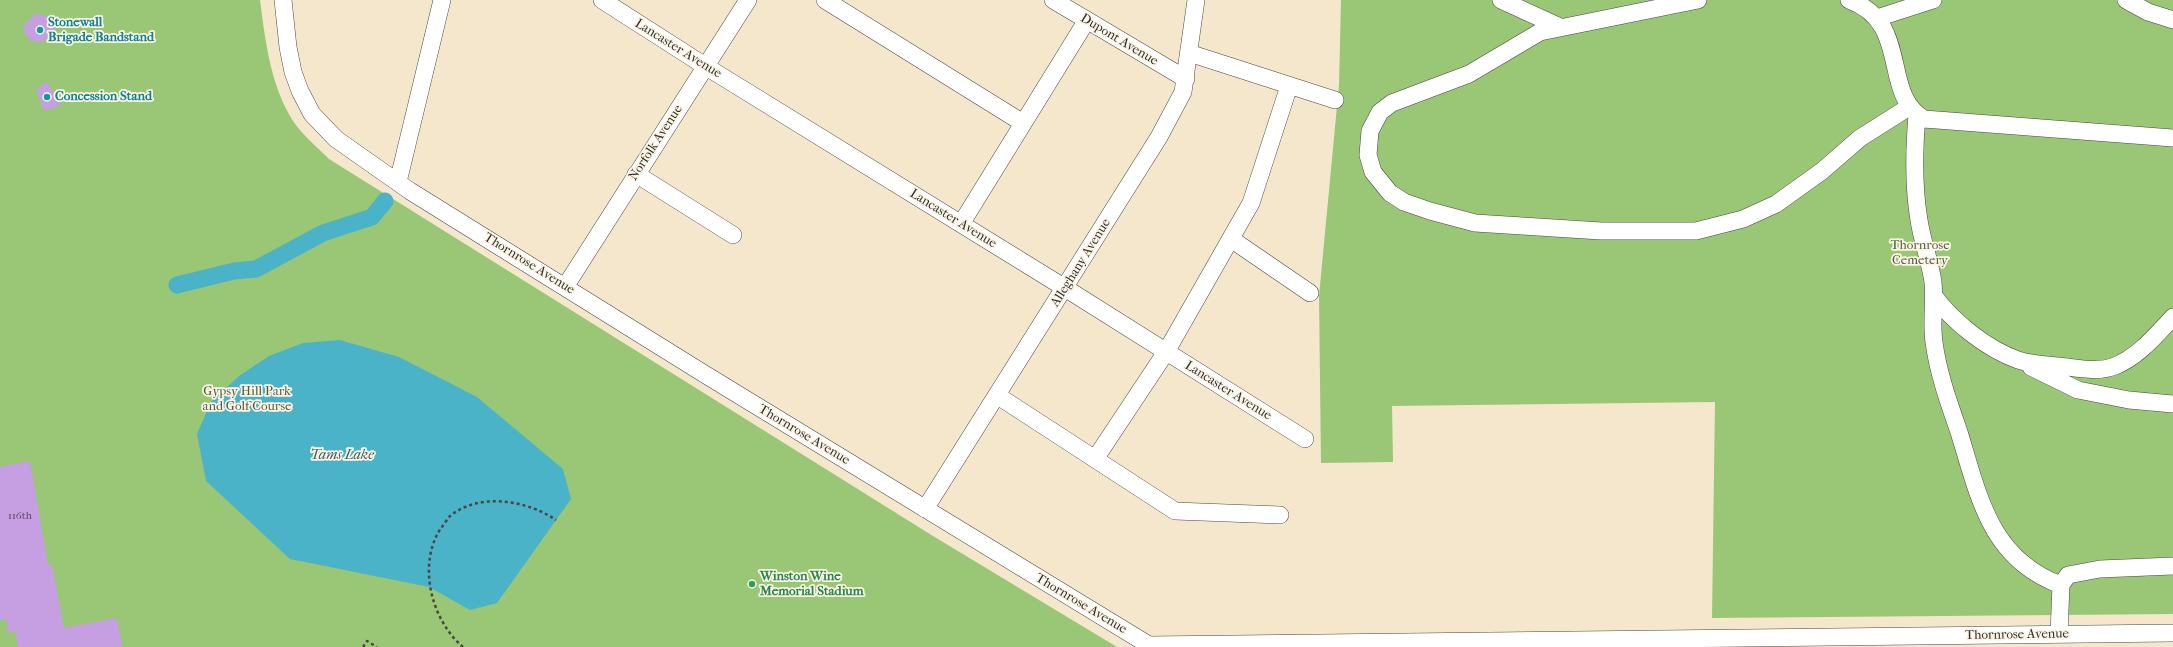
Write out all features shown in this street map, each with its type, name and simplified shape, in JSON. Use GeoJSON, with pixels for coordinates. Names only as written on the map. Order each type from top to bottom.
{"type":"FeatureCollection","features":[{"type":"Feature","properties":{"kind":"street","name":"Thornrose Avenue"},"geometry":{"type":"LineString","coordinates":[[283,0],[285,27],[293,72],[301,95],[312,114],[336,139],[398,182],[565,287],[925,509],[1151,646],[1960,641],[2059,634],[2173,633]]}},
{"type":"Feature","properties":{"kind":"street"},"geometry":{"type":"LineString","coordinates":[[398,182],[442,0]]}},
{"type":"Feature","properties":{"kind":"street","name":"Lancaster Avenue"},"geometry":{"type":"LineString","coordinates":[[602,0],[705,66],[1065,288],[1305,439]]}},
{"type":"Feature","properties":{"kind":"street","name":"Norfolk Avenue"},"geometry":{"type":"LineString","coordinates":[[565,287],[748,0]]}},
{"type":"Feature","properties":{"kind":"street"},"geometry":{"type":"LineString","coordinates":[[825,0],[1023,123]]}},
{"type":"Feature","properties":{"kind":"street","name":"Alleghany Avenue"},"geometry":{"type":"LineString","coordinates":[[925,509],[998,396],[1180,101],[1186,79],[1196,0]]}},
{"type":"Feature","properties":{"kind":"street"},"geometry":{"type":"LineString","coordinates":[[1500,0],[1560,27]]}},
{"type":"Feature","properties":{"kind":"street"},"geometry":{"type":"LineString","coordinates":[[1698,0],[1560,27],[1530,37],[1490,63],[1469,74],[1397,100],[1386,107],[1374,121],[1368,146],[1372,169],[1383,186],[1404,202],[1430,211],[1475,223],[1601,231],[1696,230],[1743,219],[1776,204],[1822,171],[1860,138],[1913,111]]}},
{"type":"Feature","properties":{"kind":"street"},"geometry":{"type":"LineString","coordinates":[[1849,0],[1865,8],[1877,18],[1887,35],[1903,93],[1913,111],[1924,119],[2173,138]]}},
{"type":"Feature","properties":{"kind":"street"},"geometry":{"type":"LineString","coordinates":[[1877,18],[1933,0]]}},
{"type":"Feature","properties":{"kind":"street"},"geometry":{"type":"LineString","coordinates":[[2126,0],[2148,12],[2173,20]]}},
{"type":"Feature","properties":{"kind":"street","name":"Dupont Avenue"},"geometry":{"type":"LineString","coordinates":[[1062,2],[1087,20],[1186,79]]}},
{"type":"Feature","properties":{"kind":"street"},"geometry":{"type":"LineString","coordinates":[[961,224],[1087,20]]}},
{"type":"Feature","properties":{"kind":"street"},"geometry":{"type":"LineString","coordinates":[[1189,52],[1335,100]]}},
{"type":"Feature","properties":{"kind":"street"},"geometry":{"type":"LineString","coordinates":[[1095,459],[1166,352],[1252,203],[1289,86]]}},
{"type":"Feature","properties":{"kind":"street"},"geometry":{"type":"LineString","coordinates":[[1913,111],[1916,199],[1934,296],[1933,325],[1936,358],[1972,476],[1988,520],[2002,544],[2021,564],[2040,576],[2061,585]]}},
{"type":"Feature","properties":{"kind":"street"},"geometry":{"type":"LineString","coordinates":[[636,174],[733,236]]}},
{"type":"Feature","properties":{"kind":"street"},"geometry":{"type":"LineString","coordinates":[[1231,239],[1310,293]]}},
{"type":"Feature","properties":{"kind":"street"},"geometry":{"type":"LineString","coordinates":[[1934,296],[1945,312],[1983,341],[2078,390],[2129,400],[2173,404]]}},
{"type":"Feature","properties":{"kind":"street"},"geometry":{"type":"LineString","coordinates":[[2019,360],[2087,369],[2115,366],[2136,353],[2173,317]]}},
{"type":"Feature","properties":{"kind":"street"},"geometry":{"type":"LineString","coordinates":[[998,396],[1175,511],[1280,515]]}},
{"type":"Feature","properties":{"kind":"street"},"geometry":{"type":"LineString","coordinates":[[2059,634],[2061,585],[2068,576],[2085,571],[2173,566]]}},
{"type":"Feature","properties":{"kind":"path"},"geometry":{"type":"LineString","coordinates":[[463,647],[457,642],[436,609],[431,587],[431,551],[436,536],[449,516],[470,505],[487,501],[505,502],[542,511],[556,520]]}},
{"type":"Feature","properties":{"kind":"path"},"geometry":{"type":"LineString","coordinates":[[363,647],[367,641],[377,647]]}},
{"type":"Feature","properties":{"kind":"green space","name":"Gypsy Hill Park and Golf Course"},"geometry":{"type":"Polygon","coordinates":[[[0,0],[260,0],[269,60],[283,103],[298,128],[329,159],[933,536],[1117,647],[0,647],[0,0]]]}},
{"type":"Feature","properties":{"kind":"green space","name":"Thornrose Cemetery"},"geometry":{"type":"Polygon","coordinates":[[[1341,0],[2173,0],[2173,614],[1712,618],[1715,402],[1392,406],[1393,462],[1321,463],[1319,296],[1339,85],[1341,0]]]}},
{"type":"Feature","properties":{"kind":"water","name":"Tams Lake"},"geometry":{"type":"Polygon","coordinates":[[[340,340],[399,357],[477,397],[563,469],[571,499],[497,603],[470,610],[429,587],[290,559],[206,481],[197,434],[211,402],[239,376],[269,356],[303,343],[340,340]]]}},
{"type":"Feature","properties":{"kind":"building","name":"Stonewall Brigade Bandstand"},"geometry":{"type":"Polygon","coordinates":[[[35,14],[48,16],[54,22],[56,34],[41,42],[31,41],[25,34],[23,26],[35,14]]]}},
{"type":"Feature","properties":{"kind":"building","name":"Concession Stand"},"geometry":{"type":"Polygon","coordinates":[[[47,82],[61,105],[44,111],[36,89],[47,82]]]}},
{"type":"Feature","properties":{"kind":"building"},"geometry":{"type":"Polygon","coordinates":[[[30,461],[48,565],[52,565],[64,628],[117,618],[122,647],[18,647],[15,631],[8,633],[6,619],[0,620],[0,467],[30,461]]]}},
{"type":"Feature","properties":{"kind":"waterway"},"geometry":{"type":"LineString","coordinates":[[177,285],[234,271],[256,269],[323,233],[372,217],[385,201]]}},
{"type":"Feature","properties":{"kind":"place","name":"Stonewall Brigade Bandstand"},"geometry":{"type":"Point","coordinates":[40,30]}},
{"type":"Feature","properties":{"kind":"place","name":"Concession Stand"},"geometry":{"type":"Point","coordinates":[47,97]}},
{"type":"Feature","properties":{"kind":"place","name":"Winston Wine Memorial Stadium"},"geometry":{"type":"Point","coordinates":[752,584]}}]}
